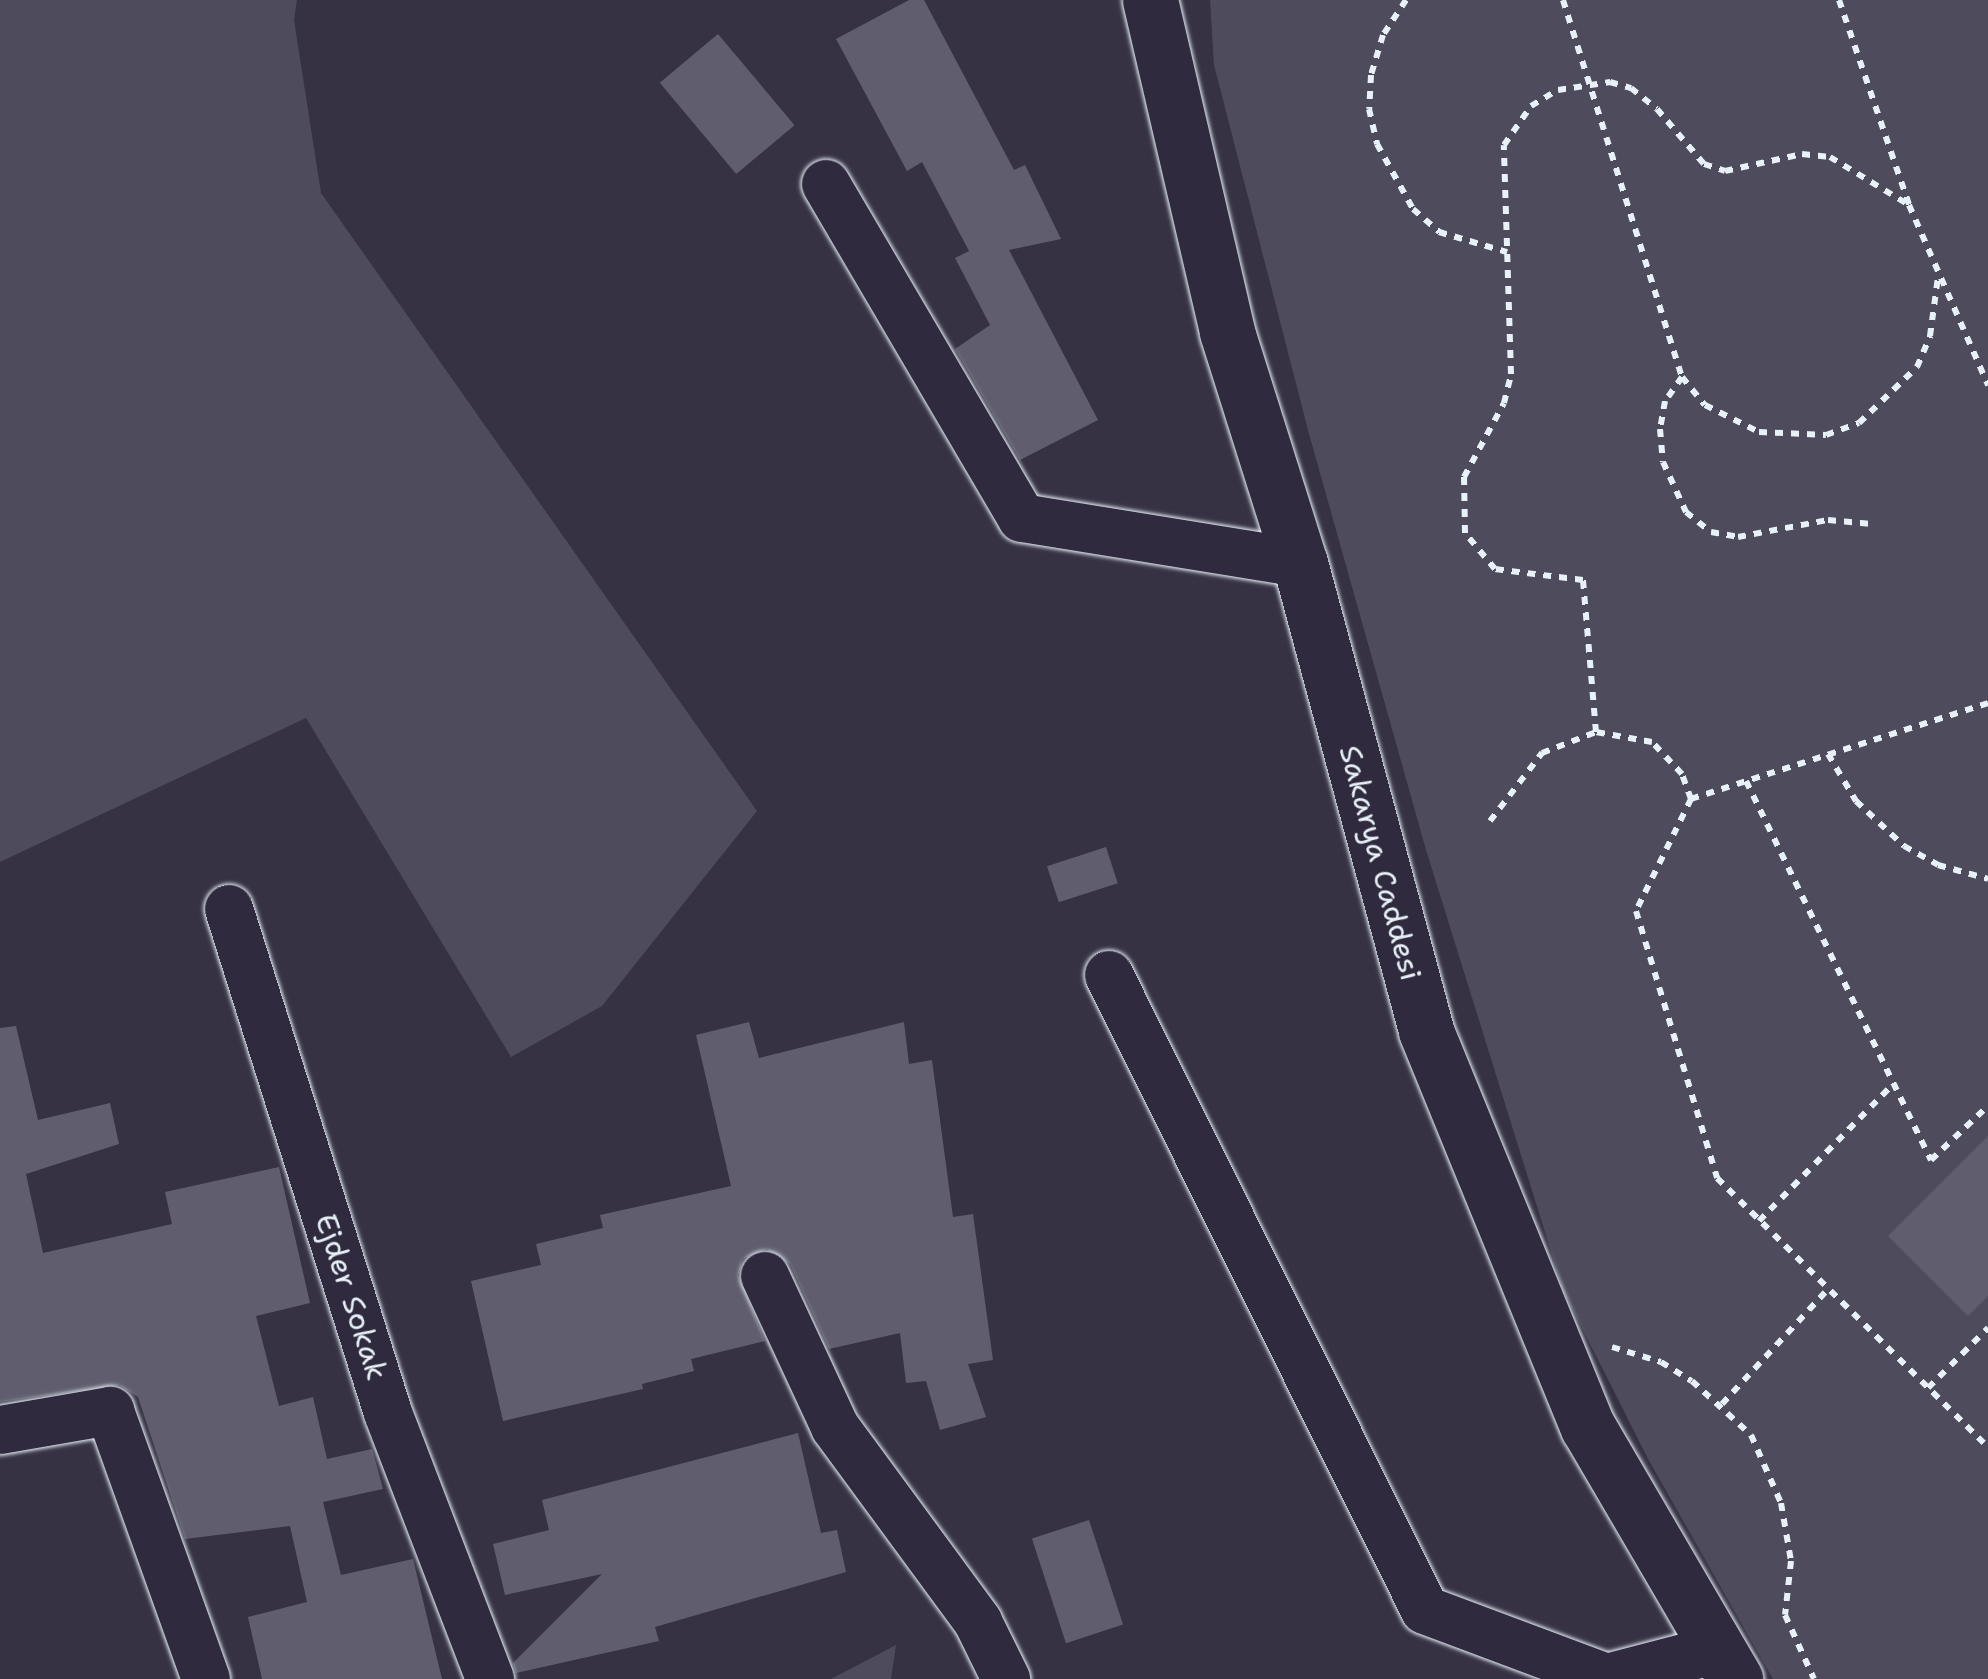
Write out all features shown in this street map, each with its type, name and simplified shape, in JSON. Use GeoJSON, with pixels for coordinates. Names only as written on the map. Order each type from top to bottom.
{"type":"FeatureCollection","features":[{"type":"Feature","properties":{"kind":"main road","name":"Sakarya Caddesi"},"geometry":{"type":"LineString","coordinates":[[1150,0],[1226,332],[1300,563],[1426,1031],[1588,1427],[1726,1664]]}},
{"type":"Feature","properties":{"kind":"street"},"geometry":{"type":"LineString","coordinates":[[826,184],[1022,518],[1300,563]]}},
{"type":"Feature","properties":{"kind":"street","name":"Ejder Sokak"},"geometry":{"type":"LineString","coordinates":[[229,909],[388,1414],[490,1679]]}},
{"type":"Feature","properties":{"kind":"street"},"geometry":{"type":"LineString","coordinates":[[1109,975],[1425,1610],[1606,1678],[1726,1664]]}},
{"type":"Feature","properties":{"kind":"street"},"geometry":{"type":"LineString","coordinates":[[764,1276],[835,1426],[978,1622],[1006,1679]]}},
{"type":"Feature","properties":{"kind":"street"},"geometry":{"type":"LineString","coordinates":[[0,1430],[110,1411],[206,1679]]}},
{"type":"Feature","properties":{"kind":"path"},"geometry":{"type":"LineString","coordinates":[[1406,0],[1383,36],[1370,75],[1369,110],[1378,144],[1413,209],[1439,232],[1506,252]]}},
{"type":"Feature","properties":{"kind":"path"},"geometry":{"type":"LineString","coordinates":[[1564,0],[1682,377],[1705,405],[1758,432],[1826,435],[1859,423],[1917,367],[1930,336],[1938,275]]}},
{"type":"Feature","properties":{"kind":"path"},"geometry":{"type":"LineString","coordinates":[[1839,0],[1909,205],[1988,385]]}},
{"type":"Feature","properties":{"kind":"path"},"geometry":{"type":"LineString","coordinates":[[1596,732],[1583,580],[1495,569],[1465,533],[1464,477],[1504,404],[1511,374],[1504,145],[1512,125],[1558,90],[1590,84],[1631,88],[1704,164],[1725,172],[1802,154],[1830,158],[1909,205]]}},
{"type":"Feature","properties":{"kind":"path"},"geometry":{"type":"LineString","coordinates":[[1682,377],[1664,401],[1663,462],[1686,512],[1710,532],[1769,535],[1828,520],[1872,524]]}},
{"type":"Feature","properties":{"kind":"path"},"geometry":{"type":"LineString","coordinates":[[1988,702],[1691,799],[1636,911],[1640,935],[1717,1178],[1988,1447]]}},
{"type":"Feature","properties":{"kind":"path"},"geometry":{"type":"LineString","coordinates":[[1490,821],[1542,753],[1596,732],[1652,742],[1682,774],[1691,799]]}},
{"type":"Feature","properties":{"kind":"path"},"geometry":{"type":"LineString","coordinates":[[1828,754],[1856,801],[1904,846],[1938,865],[1988,879]]}},
{"type":"Feature","properties":{"kind":"path"},"geometry":{"type":"LineString","coordinates":[[1746,781],[1931,1160],[1988,1106]]}},
{"type":"Feature","properties":{"kind":"path"},"geometry":{"type":"LineString","coordinates":[[1759,1220],[1893,1084]]}},
{"type":"Feature","properties":{"kind":"path"},"geometry":{"type":"LineString","coordinates":[[1722,1404],[1828,1289]]}},
{"type":"Feature","properties":{"kind":"path"},"geometry":{"type":"LineString","coordinates":[[1928,1388],[1988,1328]]}},
{"type":"Feature","properties":{"kind":"path"},"geometry":{"type":"LineString","coordinates":[[1600,1346],[1661,1362],[1722,1404],[1751,1435],[1781,1503],[1791,1561],[1785,1615],[1814,1679]]}},
{"type":"Feature","properties":{"kind":"shaded area"},"geometry":{"type":"Polygon","coordinates":[[[0,0],[297,0],[294,20],[321,193],[757,811],[602,1006],[511,1057],[306,718],[0,862],[0,0]]]}},
{"type":"Feature","properties":{"kind":"shaded area"},"geometry":{"type":"Polygon","coordinates":[[[1210,0],[1988,0],[1988,1679],[1773,1679],[1648,1459],[1563,1290],[1426,850],[1309,434],[1214,65],[1210,0]]]}},
{"type":"Feature","properties":{"kind":"shaded area"},"geometry":{"type":"Polygon","coordinates":[[[896,1645],[891,1679],[831,1679],[896,1645]]]}},
{"type":"Feature","properties":{"kind":"building"},"geometry":{"type":"Polygon","coordinates":[[[909,0],[924,0],[1014,170],[1025,165],[1061,239],[1009,250],[1098,420],[1020,460],[955,349],[990,325],[955,258],[969,251],[922,162],[907,171],[836,39],[909,0]]]}},
{"type":"Feature","properties":{"kind":"building"},"geometry":{"type":"Polygon","coordinates":[[[718,34],[794,125],[736,174],[660,83],[718,34]]]}},
{"type":"Feature","properties":{"kind":"building"},"geometry":{"type":"Polygon","coordinates":[[[1106,847],[1118,883],[1059,902],[1047,866],[1106,847]]]}},
{"type":"Feature","properties":{"kind":"building"},"geometry":{"type":"Polygon","coordinates":[[[749,1022],[759,1058],[904,1022],[909,1064],[932,1060],[953,1217],[973,1214],[993,1360],[968,1364],[986,1417],[940,1430],[926,1381],[906,1383],[900,1333],[829,1349],[790,1264],[766,1249],[743,1259],[738,1275],[765,1341],[691,1359],[694,1371],[642,1384],[643,1389],[503,1421],[471,1281],[541,1265],[536,1244],[603,1228],[600,1215],[731,1186],[696,1035],[749,1022]]]}},
{"type":"Feature","properties":{"kind":"building"},"geometry":{"type":"Polygon","coordinates":[[[16,1026],[38,1120],[110,1103],[119,1144],[26,1174],[43,1253],[172,1224],[165,1192],[279,1167],[310,1303],[256,1316],[279,1406],[313,1397],[327,1459],[372,1449],[383,1489],[323,1502],[341,1575],[413,1559],[442,1679],[262,1679],[248,1617],[307,1602],[290,1526],[185,1539],[138,1397],[119,1385],[0,1402],[0,1028],[16,1026]]]}},
{"type":"Feature","properties":{"kind":"building"},"geometry":{"type":"Polygon","coordinates":[[[1988,1136],[1988,1296],[1968,1316],[1888,1236],[1988,1136]]]}},
{"type":"Feature","properties":{"kind":"building"},"geometry":{"type":"Polygon","coordinates":[[[798,1433],[821,1533],[837,1530],[846,1572],[655,1627],[659,1641],[516,1673],[513,1663],[602,1574],[505,1595],[493,1544],[549,1530],[542,1500],[798,1433]]]}},
{"type":"Feature","properties":{"kind":"building"},"geometry":{"type":"Polygon","coordinates":[[[1089,1520],[1123,1625],[1066,1643],[1032,1539],[1089,1520]]]}}]}
